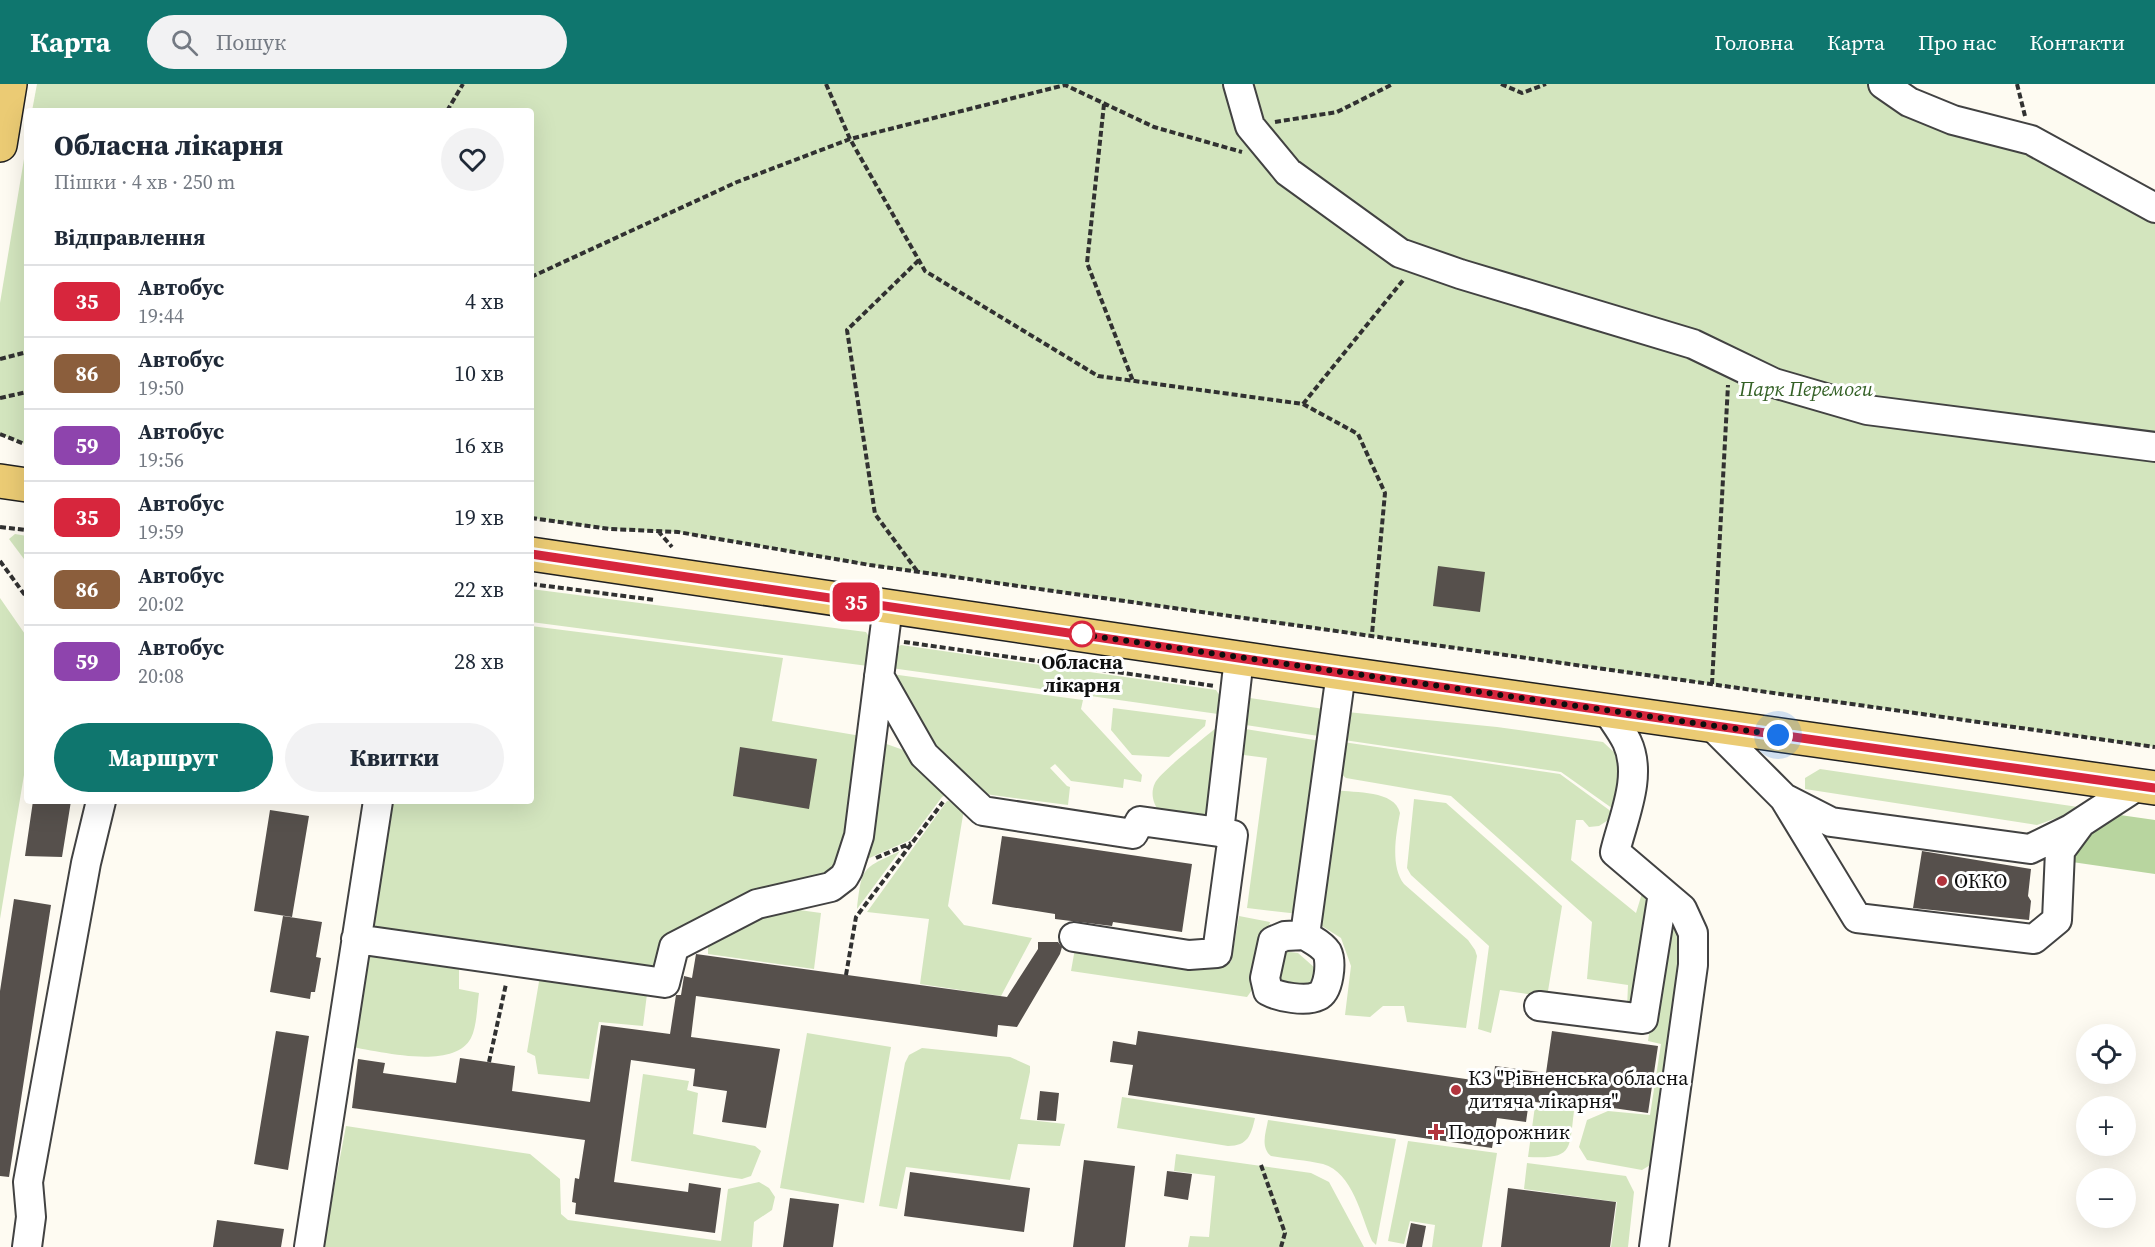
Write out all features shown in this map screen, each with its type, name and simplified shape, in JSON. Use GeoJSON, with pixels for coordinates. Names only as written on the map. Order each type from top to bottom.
{"type":"FeatureCollection","features":[{"type":"Feature","properties":{"kind":"main road"},"geometry":{"type":"LineString","coordinates":[[0,145],[10,84]]}},
{"type":"Feature","properties":{"kind":"main road"},"geometry":{"type":"LineString","coordinates":[[0,481],[24,485]]}},
{"type":"Feature","properties":{"kind":"main road"},"geometry":{"type":"LineString","coordinates":[[534,554],[1341,673],[2146,787]]}},
{"type":"Feature","properties":{"kind":"street"},"geometry":{"type":"LineString","coordinates":[[1238,84],[1250,126],[1288,172],[1400,253],[1693,344],[1774,383],[1867,410],[2155,447]]}},
{"type":"Feature","properties":{"kind":"street"},"geometry":{"type":"LineString","coordinates":[[1883,84],[1909,102],[1953,120],[2031,140],[2155,208]]}},
{"type":"Feature","properties":{"kind":"street"},"geometry":{"type":"LineString","coordinates":[[356,939],[665,983],[674,947],[757,904],[831,887],[844,877],[848,870],[859,836],[874,687],[888,606]]}},
{"type":"Feature","properties":{"kind":"street"},"geometry":{"type":"LineString","coordinates":[[1219,832],[1239,658]]}},
{"type":"Feature","properties":{"kind":"street"},"geometry":{"type":"LineString","coordinates":[[1305,935],[1341,673]]}},
{"type":"Feature","properties":{"kind":"street"},"geometry":{"type":"LineString","coordinates":[[874,687],[924,755],[983,811],[1133,834],[1140,821],[1233,835],[1217,953],[1189,955],[1074,937]]}},
{"type":"Feature","properties":{"kind":"street"},"geometry":{"type":"LineString","coordinates":[[1607,710],[1627,742],[1633,770],[1630,797],[1615,852],[1682,909],[1693,933],[1693,965],[1654,1247]]}},
{"type":"Feature","properties":{"kind":"street"},"geometry":{"type":"LineString","coordinates":[[1711,725],[1784,798],[1857,918],[2034,939],[2057,920],[2060,851],[2082,822]]}},
{"type":"Feature","properties":{"kind":"street"},"geometry":{"type":"LineString","coordinates":[[1784,798],[1831,822],[2031,849],[2146,787]]}},
{"type":"Feature","properties":{"kind":"street"},"geometry":{"type":"LineString","coordinates":[[27,1247],[31,1217],[28,1182],[86,863],[99,804]]}},
{"type":"Feature","properties":{"kind":"street"},"geometry":{"type":"LineString","coordinates":[[309,1247],[378,804]]}},
{"type":"Feature","properties":{"kind":"street"},"geometry":{"type":"LineString","coordinates":[[1539,1006],[1643,1018],[1664,893]]}},
{"type":"Feature","properties":{"kind":"path"},"geometry":{"type":"LineString","coordinates":[[449,108],[463,84]]}},
{"type":"Feature","properties":{"kind":"path"},"geometry":{"type":"LineString","coordinates":[[826,84],[850,139],[925,271],[1098,376],[1303,404],[1358,434],[1385,494],[1372,634]]}},
{"type":"Feature","properties":{"kind":"path"},"geometry":{"type":"LineString","coordinates":[[1250,126],[1337,112],[1393,84]]}},
{"type":"Feature","properties":{"kind":"path"},"geometry":{"type":"LineString","coordinates":[[1501,84],[1522,93],[1546,84]]}},
{"type":"Feature","properties":{"kind":"path"},"geometry":{"type":"LineString","coordinates":[[534,276],[737,182],[850,139],[1065,85],[1154,127],[1236,151],[1275,157]]}},
{"type":"Feature","properties":{"kind":"path"},"geometry":{"type":"LineString","coordinates":[[1104,104],[1087,263],[1133,381]]}},
{"type":"Feature","properties":{"kind":"path"},"geometry":{"type":"LineString","coordinates":[[918,572],[875,514],[847,330],[919,260]]}},
{"type":"Feature","properties":{"kind":"path"},"geometry":{"type":"LineString","coordinates":[[1303,404],[1420,260]]}},
{"type":"Feature","properties":{"kind":"path"},"geometry":{"type":"LineString","coordinates":[[0,359],[24,353]]}},
{"type":"Feature","properties":{"kind":"path"},"geometry":{"type":"LineString","coordinates":[[1712,684],[1729,361]]}},
{"type":"Feature","properties":{"kind":"path"},"geometry":{"type":"LineString","coordinates":[[0,398],[24,393]]}},
{"type":"Feature","properties":{"kind":"path"},"geometry":{"type":"LineString","coordinates":[[0,434],[24,444]]}},
{"type":"Feature","properties":{"kind":"path"},"geometry":{"type":"LineString","coordinates":[[534,518],[610,529],[678,532],[918,572],[1372,634],[2013,729],[2155,747]]}},
{"type":"Feature","properties":{"kind":"path"},"geometry":{"type":"LineString","coordinates":[[0,527],[24,531]]}},
{"type":"Feature","properties":{"kind":"path"},"geometry":{"type":"LineString","coordinates":[[0,561],[24,594]]}},
{"type":"Feature","properties":{"kind":"path"},"geometry":{"type":"LineString","coordinates":[[846,975],[856,916],[946,797],[969,796]]}},
{"type":"Feature","properties":{"kind":"path"},"geometry":{"type":"LineString","coordinates":[[848,870],[912,843]]}},
{"type":"Feature","properties":{"kind":"path"},"geometry":{"type":"LineString","coordinates":[[489,1062],[511,961]]}},
{"type":"Feature","properties":{"kind":"path"},"geometry":{"type":"LineString","coordinates":[[1262,1165],[1285,1233],[1281,1247]]}},
{"type":"Feature","properties":{"kind":"green space","name":"Парк Перемоги"},"geometry":{"type":"Polygon","coordinates":[[[37,84],[1883,84],[2155,208],[2155,747],[870,565],[678,532],[610,529],[534,518],[534,108],[33,108],[37,84]]]}},
{"type":"Feature","properties":{"kind":"green space"},"geometry":{"type":"Polygon","coordinates":[[[24,159],[24,444],[0,434],[0,303],[24,159]]]}},
{"type":"Feature","properties":{"kind":"green space"},"geometry":{"type":"Polygon","coordinates":[[[15,534],[24,536],[24,559],[9,539],[15,534]]]}},
{"type":"Feature","properties":{"kind":"green space"},"geometry":{"type":"Polygon","coordinates":[[[534,589],[866,632],[871,640],[868,666],[534,622],[534,589]]]}},
{"type":"Feature","properties":{"kind":"green space"},"geometry":{"type":"Polygon","coordinates":[[[0,598],[24,633],[24,775],[0,919],[0,598]]]}},
{"type":"Feature","properties":{"kind":"green space"},"geometry":{"type":"Polygon","coordinates":[[[534,626],[783,658],[772,721],[861,736],[848,833],[836,870],[659,943],[654,979],[362,936],[383,804],[534,804],[534,626]]]}},
{"type":"Feature","properties":{"kind":"green space"},"geometry":{"type":"Polygon","coordinates":[[[901,645],[1216,690],[1220,696],[1218,714],[891,668],[894,649],[901,645]]]}},
{"type":"Feature","properties":{"kind":"green space"},"geometry":{"type":"Polygon","coordinates":[[[891,674],[1083,700],[1081,709],[1142,775],[1141,782],[1124,779],[1123,788],[1071,781],[1055,764],[1050,768],[1070,787],[1068,805],[977,793],[932,750],[891,674]]]}},
{"type":"Feature","properties":{"kind":"green space"},"geometry":{"type":"Polygon","coordinates":[[[1243,697],[1324,709],[1319,736],[1239,724],[1243,697]]]}},
{"type":"Feature","properties":{"kind":"green space"},"geometry":{"type":"Polygon","coordinates":[[[1113,708],[1206,720],[1205,726],[1169,757],[1132,755],[1111,730],[1113,708]]]}},
{"type":"Feature","properties":{"kind":"green space"},"geometry":{"type":"Polygon","coordinates":[[[1347,712],[1497,727],[1603,742],[1616,754],[1622,776],[1616,811],[1561,772],[1344,740],[1347,712]]]}},
{"type":"Feature","properties":{"kind":"green space"},"geometry":{"type":"Polygon","coordinates":[[[1218,726],[1212,807],[1202,818],[1161,813],[1153,799],[1155,783],[1174,763],[1218,726]]]}},
{"type":"Feature","properties":{"kind":"green space"},"geometry":{"type":"Polygon","coordinates":[[[1239,728],[1321,741],[1299,914],[1247,908],[1267,758],[1236,754],[1239,728]]]}},
{"type":"Feature","properties":{"kind":"green space"},"geometry":{"type":"Polygon","coordinates":[[[878,741],[923,757],[954,790],[942,797],[910,840],[865,860],[878,741]]]}},
{"type":"Feature","properties":{"kind":"green space"},"geometry":{"type":"Polygon","coordinates":[[[1343,742],[1560,774],[1616,815],[1599,826],[1589,827],[1583,820],[1576,820],[1571,860],[1636,913],[1643,890],[1652,897],[1640,998],[1627,1008],[1628,985],[1587,979],[1592,922],[1451,796],[1346,778],[1340,773],[1343,742]]]}},
{"type":"Feature","properties":{"kind":"green space"},"geometry":{"type":"Polygon","coordinates":[[[1820,769],[2085,808],[2037,825],[1805,789],[1805,778],[1820,769]]]}},
{"type":"Feature","properties":{"kind":"green space"},"geometry":{"type":"Polygon","coordinates":[[[1336,790],[1383,796],[1397,806],[1400,813],[1396,859],[1400,877],[1404,884],[1468,940],[1477,956],[1466,1028],[1407,1022],[1404,1006],[1383,1006],[1370,1017],[1345,1015],[1351,966],[1341,938],[1317,923],[1336,790]]]}},
{"type":"Feature","properties":{"kind":"green space"},"geometry":{"type":"Polygon","coordinates":[[[1414,799],[1446,803],[1562,906],[1547,997],[1500,990],[1491,1033],[1478,1029],[1489,946],[1411,875],[1407,868],[1414,799]]]}},
{"type":"Feature","properties":{"kind":"green space"},"geometry":{"type":"Polygon","coordinates":[[[947,801],[965,803],[948,906],[964,925],[1032,938],[1001,996],[920,984],[929,919],[867,912],[947,801]]]}},
{"type":"Feature","properties":{"kind":"green space"},"geometry":{"type":"Polygon","coordinates":[[[2106,813],[2155,820],[2155,874],[2072,862],[2069,847],[2106,813]]]}},
{"type":"Feature","properties":{"kind":"green space"},"geometry":{"type":"Polygon","coordinates":[[[900,851],[857,909],[860,884],[866,871],[900,851]]]}},
{"type":"Feature","properties":{"kind":"green space"},"geometry":{"type":"Polygon","coordinates":[[[792,909],[821,913],[814,969],[708,954],[708,944],[759,918],[792,909]]]}},
{"type":"Feature","properties":{"kind":"green space"},"geometry":{"type":"Polygon","coordinates":[[[1239,916],[1270,922],[1257,983],[1247,997],[1071,971],[1076,943],[1207,964],[1231,962],[1239,916]]]}},
{"type":"Feature","properties":{"kind":"green space"},"geometry":{"type":"Polygon","coordinates":[[[1667,916],[1685,937],[1652,1164],[1642,1170],[1587,1160],[1579,1147],[1587,1120],[1608,1111],[1650,1115],[1661,1044],[1648,1041],[1667,916]]]}},
{"type":"Feature","properties":{"kind":"green space"},"geometry":{"type":"Polygon","coordinates":[[[362,947],[459,960],[459,989],[479,993],[473,1033],[462,1048],[448,1054],[431,1057],[345,1046],[362,947]]]}},
{"type":"Feature","properties":{"kind":"green space"},"geometry":{"type":"Polygon","coordinates":[[[1275,950],[1298,953],[1315,968],[1313,985],[1271,980],[1275,950]]]}},
{"type":"Feature","properties":{"kind":"green space"},"geometry":{"type":"Polygon","coordinates":[[[541,970],[648,986],[643,1026],[599,1022],[589,1079],[538,1074],[535,1056],[527,1052],[541,970]]]}},
{"type":"Feature","properties":{"kind":"green space"},"geometry":{"type":"Polygon","coordinates":[[[807,1033],[891,1047],[864,1203],[780,1188],[807,1033]]]}},
{"type":"Feature","properties":{"kind":"green space"},"geometry":{"type":"Polygon","coordinates":[[[922,1048],[1010,1057],[1030,1066],[1020,1119],[1065,1124],[1060,1146],[1018,1144],[1010,1180],[906,1167],[897,1209],[879,1206],[905,1063],[909,1055],[922,1048]]]}},
{"type":"Feature","properties":{"kind":"green space"},"geometry":{"type":"Polygon","coordinates":[[[643,1074],[689,1081],[687,1090],[698,1093],[693,1134],[755,1146],[761,1151],[751,1176],[742,1179],[631,1161],[643,1074]]]}},
{"type":"Feature","properties":{"kind":"green space"},"geometry":{"type":"Polygon","coordinates":[[[1122,1097],[1255,1118],[1248,1138],[1240,1144],[1228,1146],[1117,1128],[1122,1097]]]}},
{"type":"Feature","properties":{"kind":"green space"},"geometry":{"type":"Polygon","coordinates":[[[1535,1106],[1574,1111],[1569,1144],[1561,1154],[1528,1157],[1535,1106]]]}},
{"type":"Feature","properties":{"kind":"green space"},"geometry":{"type":"Polygon","coordinates":[[[1268,1120],[1396,1139],[1376,1245],[1372,1241],[1355,1196],[1342,1176],[1323,1164],[1271,1156],[1266,1148],[1265,1139],[1268,1120]]]}},
{"type":"Feature","properties":{"kind":"green space"},"geometry":{"type":"Polygon","coordinates":[[[346,1126],[530,1154],[560,1179],[561,1214],[568,1220],[721,1241],[728,1189],[759,1182],[769,1188],[775,1197],[772,1210],[754,1222],[752,1247],[323,1247],[346,1126]]]}},
{"type":"Feature","properties":{"kind":"green space"},"geometry":{"type":"Polygon","coordinates":[[[1408,1141],[1497,1153],[1482,1247],[1432,1247],[1435,1225],[1410,1221],[1404,1244],[1388,1241],[1408,1141]]]}},
{"type":"Feature","properties":{"kind":"green space"},"geometry":{"type":"Polygon","coordinates":[[[1176,1154],[1311,1173],[1329,1182],[1364,1247],[1188,1247],[1190,1236],[1209,1237],[1215,1176],[1174,1171],[1176,1154]]]}},
{"type":"Feature","properties":{"kind":"green space"},"geometry":{"type":"Polygon","coordinates":[[[1527,1163],[1626,1176],[1634,1192],[1628,1247],[1611,1247],[1617,1202],[1524,1189],[1527,1163]]]}},
{"type":"Feature","properties":{"kind":"building"},"geometry":{"type":"Polygon","coordinates":[[[1438,566],[1485,572],[1480,612],[1433,606],[1438,566]]]}},
{"type":"Feature","properties":{"kind":"building"},"geometry":{"type":"Polygon","coordinates":[[[740,747],[817,759],[809,809],[733,796],[740,747]]]}},
{"type":"Feature","properties":{"kind":"building"},"geometry":{"type":"Polygon","coordinates":[[[33,804],[71,804],[62,857],[25,856],[33,804]]]}},
{"type":"Feature","properties":{"kind":"building"},"geometry":{"type":"Polygon","coordinates":[[[270,810],[309,816],[292,917],[254,911],[270,810]]]}},
{"type":"Feature","properties":{"kind":"building"},"geometry":{"type":"Polygon","coordinates":[[[1002,836],[1192,864],[1182,932],[1113,922],[1112,926],[1055,919],[1055,914],[992,904],[1002,836]]]}},
{"type":"Feature","properties":{"kind":"building"},"geometry":{"type":"Polygon","coordinates":[[[1922,851],[2031,869],[2028,896],[2031,901],[2029,920],[1913,908],[1922,851]]]}},
{"type":"Feature","properties":{"kind":"building"},"geometry":{"type":"Polygon","coordinates":[[[14,899],[51,905],[9,1177],[0,1176],[0,991],[14,899]]]}},
{"type":"Feature","properties":{"kind":"building"},"geometry":{"type":"Polygon","coordinates":[[[283,916],[322,922],[316,957],[321,958],[315,992],[311,992],[310,999],[270,992],[283,916]]]}},
{"type":"Feature","properties":{"kind":"building"},"geometry":{"type":"Polygon","coordinates":[[[1038,942],[1058,942],[1062,947],[1060,954],[1017,1027],[998,1025],[997,1037],[696,996],[691,1037],[780,1049],[766,1128],[722,1122],[727,1091],[693,1086],[695,1069],[631,1060],[614,1182],[688,1192],[689,1183],[721,1188],[715,1233],[575,1214],[576,1203],[572,1202],[575,1178],[579,1179],[585,1140],[352,1108],[358,1059],[385,1063],[383,1073],[456,1083],[460,1058],[515,1066],[512,1091],[590,1102],[601,1025],[670,1034],[676,995],[681,995],[684,976],[692,978],[696,954],[1007,997],[1038,949],[1038,942]]]}},
{"type":"Feature","properties":{"kind":"building"},"geometry":{"type":"Polygon","coordinates":[[[276,1031],[309,1036],[288,1170],[254,1164],[276,1031]]]}},
{"type":"Feature","properties":{"kind":"building","name":"КЗ \"Рівненська обласна дитяча лікарня\""},"geometry":{"type":"Polygon","coordinates":[[[1138,1031],[1493,1083],[1495,1066],[1546,1073],[1552,1031],[1658,1046],[1648,1113],[1542,1098],[1542,1103],[1529,1101],[1526,1122],[1497,1118],[1492,1148],[1128,1095],[1133,1065],[1110,1062],[1113,1041],[1136,1045],[1138,1031]]]}},
{"type":"Feature","properties":{"kind":"building"},"geometry":{"type":"Polygon","coordinates":[[[1040,1091],[1059,1093],[1056,1121],[1037,1120],[1040,1091]]]}},
{"type":"Feature","properties":{"kind":"building"},"geometry":{"type":"Polygon","coordinates":[[[1084,1160],[1135,1166],[1125,1247],[1073,1247],[1084,1160]]]}},
{"type":"Feature","properties":{"kind":"building"},"geometry":{"type":"Polygon","coordinates":[[[1167,1171],[1192,1174],[1188,1200],[1164,1196],[1167,1171]]]}},
{"type":"Feature","properties":{"kind":"building"},"geometry":{"type":"Polygon","coordinates":[[[910,1172],[1030,1188],[1024,1232],[904,1216],[910,1172]]]}},
{"type":"Feature","properties":{"kind":"building"},"geometry":{"type":"Polygon","coordinates":[[[1508,1188],[1616,1202],[1610,1247],[1501,1247],[1508,1188]]]}},
{"type":"Feature","properties":{"kind":"building"},"geometry":{"type":"Polygon","coordinates":[[[790,1198],[839,1204],[833,1247],[783,1247],[790,1198]]]}},
{"type":"Feature","properties":{"kind":"building"},"geometry":{"type":"Polygon","coordinates":[[[217,1220],[284,1229],[281,1247],[213,1247],[217,1220]]]}},
{"type":"Feature","properties":{"kind":"building"},"geometry":{"type":"Polygon","coordinates":[[[1411,1223],[1426,1226],[1422,1247],[1406,1247],[1411,1223]]]}},
{"type":"Feature","properties":{"kind":"bus line","name":"35"},"geometry":{"type":"LineString","coordinates":[[534,554],[1341,673],[2155,788]]}},
{"type":"Feature","properties":{"kind":"place","name":"Обласна лікарня"},"geometry":{"type":"Point","coordinates":[1082,634]}},
{"type":"Feature","properties":{"kind":"place","name":"ОККО"},"geometry":{"type":"Point","coordinates":[1942,881]}},
{"type":"Feature","properties":{"kind":"place","name":"КЗ \"Рівненська обласна дитяча лікарня\""},"geometry":{"type":"Point","coordinates":[1456,1090]}},
{"type":"Feature","properties":{"kind":"place","name":"Подорожник"},"geometry":{"type":"Point","coordinates":[1436,1132]}},
{"type":"Feature","properties":{"kind":"route"},"geometry":{"type":"LineString","coordinates":[[1082,634],[1072,633],[1778,735]]}}]}
